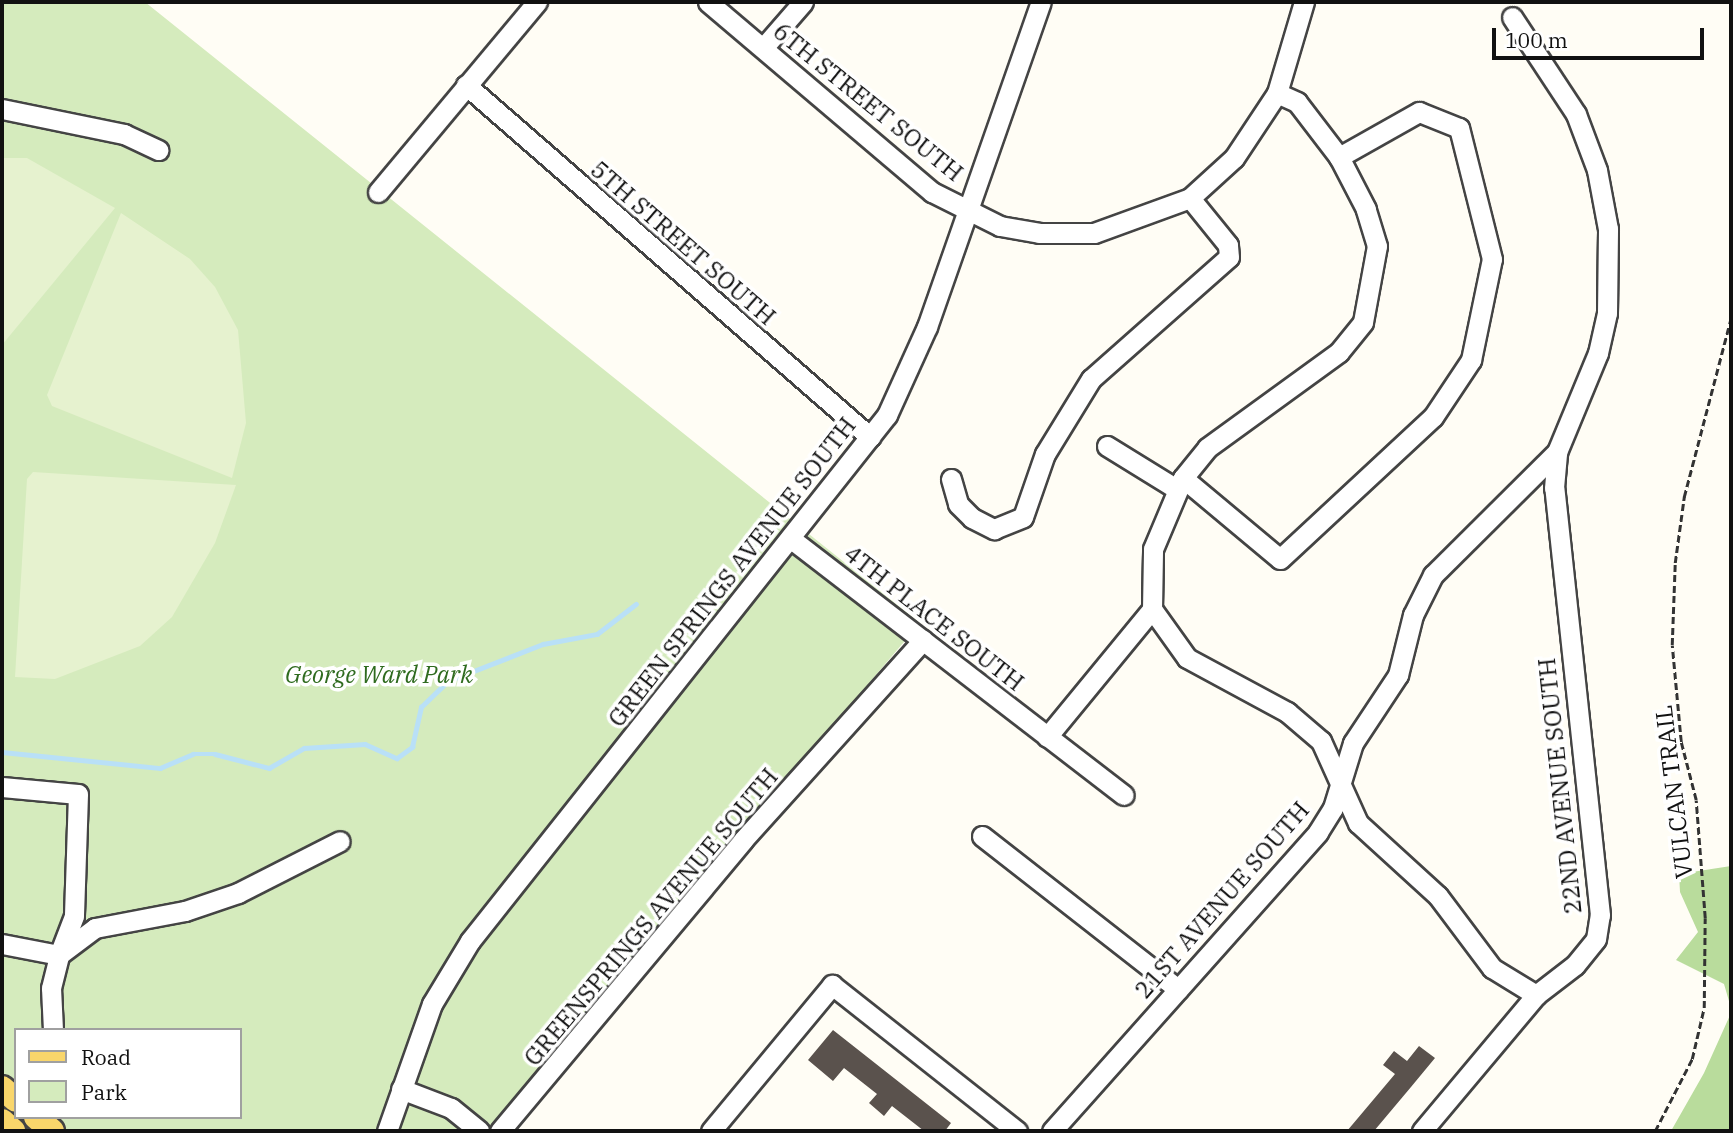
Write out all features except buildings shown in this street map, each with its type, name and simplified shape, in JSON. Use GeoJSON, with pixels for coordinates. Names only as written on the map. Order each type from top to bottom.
{"type":"FeatureCollection","features":[{"type":"Feature","properties":{"kind":"main road"},"geometry":{"type":"LineString","coordinates":[[38,1119],[52,1131]]}},
{"type":"Feature","properties":{"kind":"street"},"geometry":{"type":"LineString","coordinates":[[378,192],[537,2]]}},
{"type":"Feature","properties":{"kind":"street","name":"6TH STREET SOUTH"},"geometry":{"type":"LineString","coordinates":[[708,2],[932,192],[966,211],[1039,233],[1094,233],[1190,198]]}},
{"type":"Feature","properties":{"kind":"street"},"geometry":{"type":"LineString","coordinates":[[763,48],[803,2]]}},
{"type":"Feature","properties":{"kind":"street","name":"GREEN SPRINGS AVENUE SOUTH"},"geometry":{"type":"LineString","coordinates":[[387,1131],[432,1004],[470,941],[891,407],[927,327],[1041,2]]}},
{"type":"Feature","properties":{"kind":"street"},"geometry":{"type":"LineString","coordinates":[[951,479],[958,504],[972,518],[994,529],[1023,517],[1045,454],[1091,379],[1229,257],[1228,245],[1190,198],[1234,158],[1277,93],[1304,2]]}},
{"type":"Feature","properties":{"kind":"street","name":"21ST AVENUE SOUTH"},"geometry":{"type":"LineString","coordinates":[[1052,1131],[1318,832],[1340,784],[1353,743],[1398,675],[1413,615],[1433,575],[1533,483],[1557,452],[1598,353],[1606,313],[1608,229],[1597,170],[1576,114],[1544,55],[1512,17]]}},
{"type":"Feature","properties":{"kind":"street","name":"5TH STREET SOUTH"},"geometry":{"type":"LineString","coordinates":[[466,85],[870,437]]}},
{"type":"Feature","properties":{"kind":"street"},"geometry":{"type":"LineString","coordinates":[[1277,93],[1297,102],[1339,157],[1377,246],[1363,322],[1339,352],[1207,448],[1179,483],[1153,549],[1152,609],[1187,658],[1298,720],[1321,741],[1358,823],[1438,896],[1492,968],[1536,995]]}},
{"type":"Feature","properties":{"kind":"street"},"geometry":{"type":"LineString","coordinates":[[2,109],[124,134],[158,150]]}},
{"type":"Feature","properties":{"kind":"street"},"geometry":{"type":"LineString","coordinates":[[1107,446],[1179,483],[1280,559],[1433,417],[1471,360],[1492,259],[1459,128],[1419,112],[1339,157]]}},
{"type":"Feature","properties":{"kind":"street","name":"22ND AVENUE SOUTH"},"geometry":{"type":"LineString","coordinates":[[1422,1131],[1536,995],[1589,948],[1600,915],[1554,488],[1557,452]]}},
{"type":"Feature","properties":{"kind":"street","name":"4TH PLACE SOUTH"},"geometry":{"type":"LineString","coordinates":[[790,538],[1124,795]]}},
{"type":"Feature","properties":{"kind":"street"},"geometry":{"type":"LineString","coordinates":[[1047,737],[1152,609]]}},
{"type":"Feature","properties":{"kind":"street","name":"GREENSPRINGS AVENUE SOUTH"},"geometry":{"type":"LineString","coordinates":[[500,1131],[743,840],[923,640]]}},
{"type":"Feature","properties":{"kind":"street"},"geometry":{"type":"LineString","coordinates":[[2,788],[78,794],[74,916],[59,955],[51,988],[53,1028]]}},
{"type":"Feature","properties":{"kind":"street"},"geometry":{"type":"LineString","coordinates":[[982,836],[1178,989]]}},
{"type":"Feature","properties":{"kind":"street"},"geometry":{"type":"LineString","coordinates":[[2,944],[59,955],[95,928],[185,911],[238,893],[340,841]]}},
{"type":"Feature","properties":{"kind":"street"},"geometry":{"type":"LineString","coordinates":[[711,1131],[832,985],[1017,1131]]}},
{"type":"Feature","properties":{"kind":"street"},"geometry":{"type":"LineString","coordinates":[[401,1089],[451,1108],[479,1131]]}},
{"type":"Feature","properties":{"kind":"path","name":"VULCAN TRAIL"},"geometry":{"type":"LineString","coordinates":[[1655,1131],[1692,1059],[1704,1008],[1705,918],[1696,800],[1681,742],[1672,645],[1675,563],[1687,484],[1731,318]]}},
{"type":"Feature","properties":{"kind":"green space","name":"George Ward Park"},"geometry":{"type":"Polygon","coordinates":[[[2,2],[145,2],[920,623],[489,1131],[63,1131],[49,1119],[242,1119],[242,1028],[14,1028],[14,1089],[2,1079],[2,2]]]}},
{"type":"Feature","properties":{"kind":"green space"},"geometry":{"type":"Polygon","coordinates":[[[2,158],[27,158],[115,208],[2,345],[2,158]]]}},
{"type":"Feature","properties":{"kind":"green space"},"geometry":{"type":"Polygon","coordinates":[[[121,213],[190,259],[215,287],[238,330],[246,423],[232,478],[52,406],[47,395],[121,213]]]}},
{"type":"Feature","properties":{"kind":"green space"},"geometry":{"type":"Polygon","coordinates":[[[33,472],[236,485],[215,543],[172,617],[140,646],[55,679],[15,677],[27,479],[33,472]]]}},
{"type":"Feature","properties":{"kind":"green space"},"geometry":{"type":"Polygon","coordinates":[[[1731,866],[1731,1008],[1724,984],[1676,960],[1698,932],[1680,892],[1679,874],[1731,866]]]}},
{"type":"Feature","properties":{"kind":"green space"},"geometry":{"type":"Polygon","coordinates":[[[1731,1013],[1731,1131],[1671,1131],[1704,1073],[1731,1013]]]}},
{"type":"Feature","properties":{"kind":"waterway"},"geometry":{"type":"LineString","coordinates":[[2,752],[160,768],[193,754],[215,754],[269,768],[304,748],[365,744],[397,758],[412,747],[421,707],[448,681],[543,644],[597,634],[636,604]]}}]}
